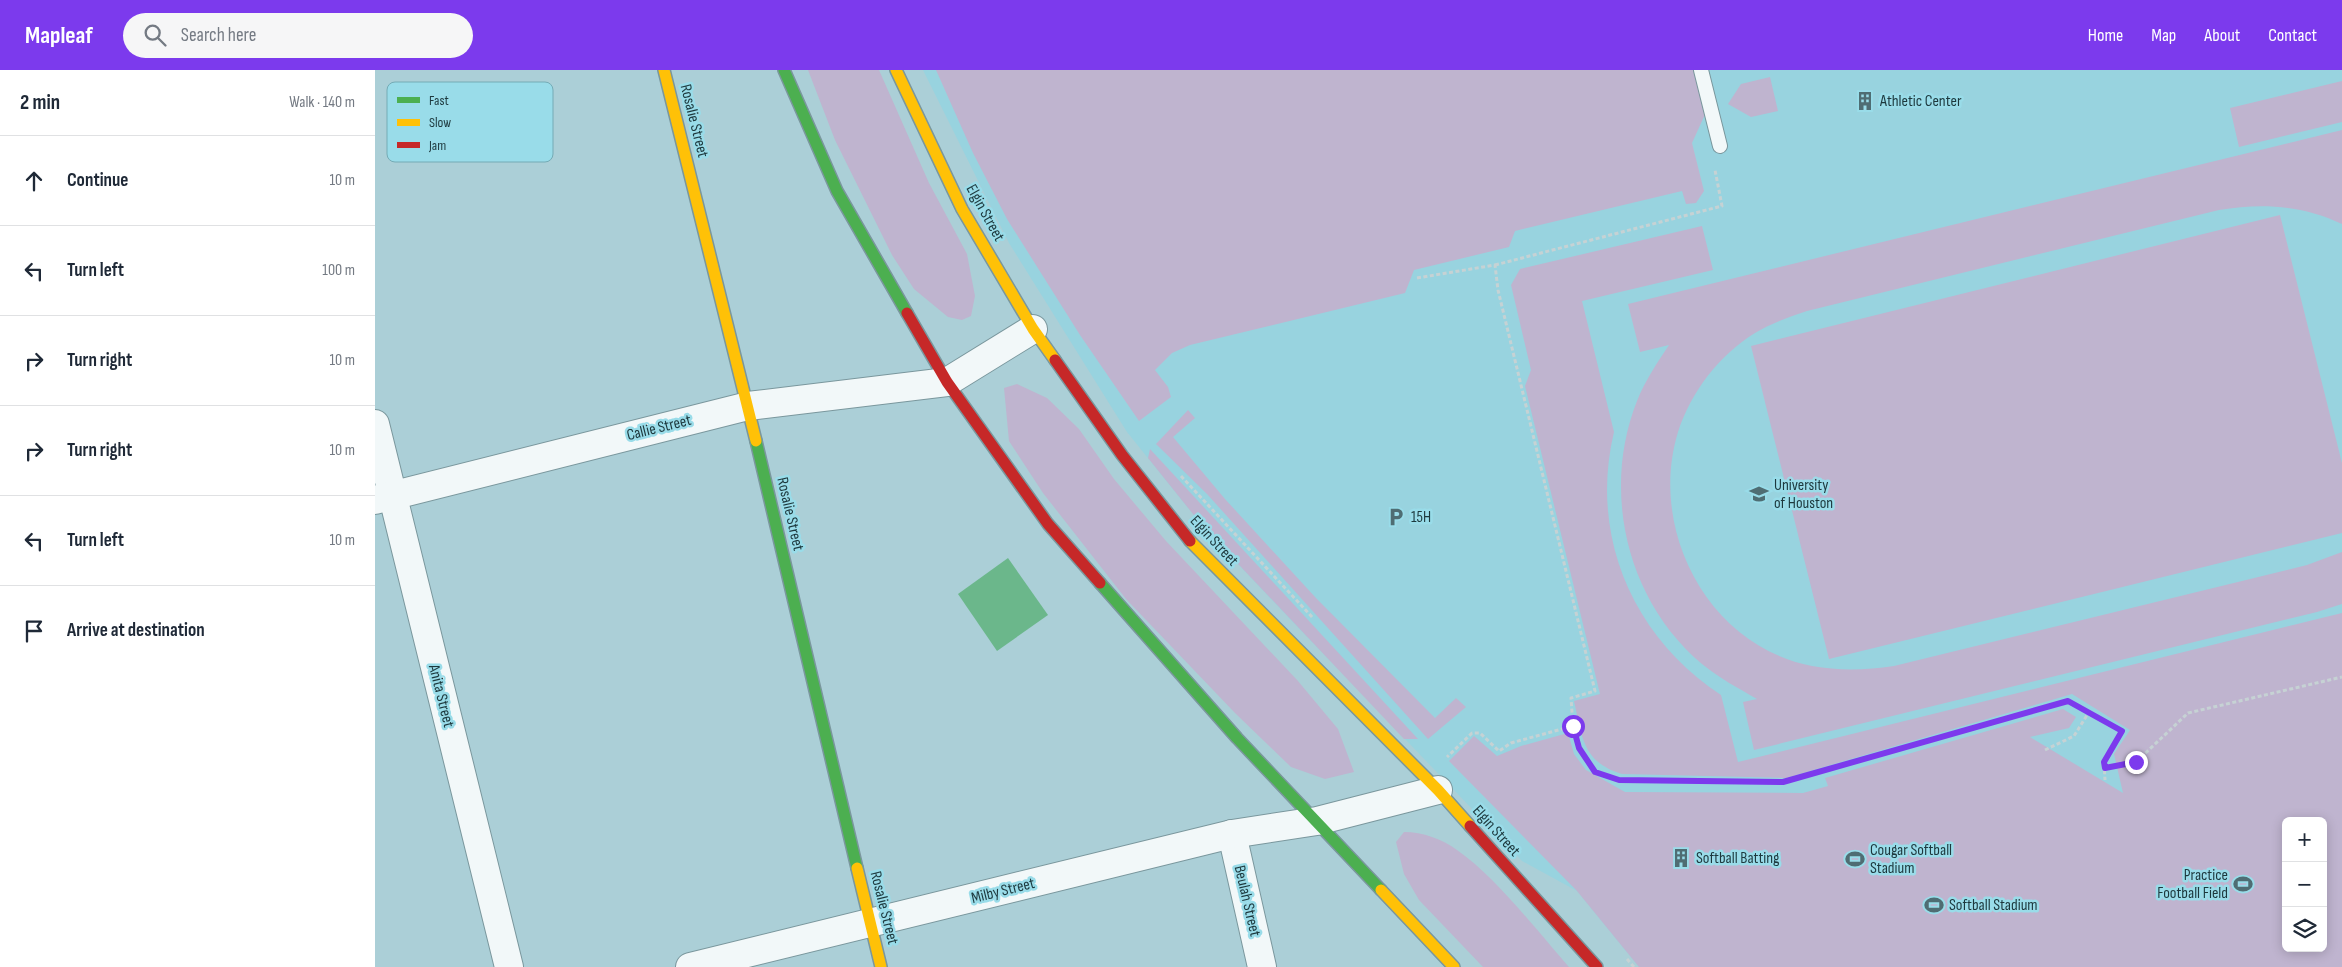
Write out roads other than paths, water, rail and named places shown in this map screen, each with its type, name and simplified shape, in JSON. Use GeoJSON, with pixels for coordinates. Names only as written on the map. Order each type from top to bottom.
{"type":"FeatureCollection","features":[{"type":"Feature","properties":{"kind":"main road","name":"Rosalie Street"},"geometry":{"type":"LineString","coordinates":[[665,70],[748,406],[881,967]]}},
{"type":"Feature","properties":{"kind":"main road"},"geometry":{"type":"LineString","coordinates":[[784,70],[837,191],[947,382],[1048,524],[1237,738],[1454,967]]}},
{"type":"Feature","properties":{"kind":"main road","name":"Elgin Street"},"geometry":{"type":"LineString","coordinates":[[896,70],[962,209],[1033,328],[1122,455],[1192,544],[1438,790],[1597,967]]}},
{"type":"Feature","properties":{"kind":"street"},"geometry":{"type":"LineString","coordinates":[[947,382],[1033,328]]}},
{"type":"Feature","properties":{"kind":"street","name":"Callie Street"},"geometry":{"type":"LineString","coordinates":[[383,498],[748,406],[947,382]]}},
{"type":"Feature","properties":{"kind":"street","name":"Anita Street"},"geometry":{"type":"LineString","coordinates":[[375,424],[383,498],[509,967]]}},
{"type":"Feature","properties":{"kind":"street","name":"Milby Street"},"geometry":{"type":"LineString","coordinates":[[690,967],[1232,834],[1317,821],[1438,790]]}},
{"type":"Feature","properties":{"kind":"street","name":"Beulah Street"},"geometry":{"type":"LineString","coordinates":[[1232,834],[1262,967]]}},
{"type":"Feature","properties":{"kind":"lane"},"geometry":{"type":"LineString","coordinates":[[1701,70],[1720,146]]}},
{"type":"Feature","properties":{"kind":"place","name":"Athletic Center"},"geometry":{"type":"Point","coordinates":[1865,101]}},
{"type":"Feature","properties":{"kind":"place","name":"University of Houston"},"geometry":{"type":"Point","coordinates":[1759,494]}},
{"type":"Feature","properties":{"kind":"place","name":"15H"},"geometry":{"type":"Point","coordinates":[1396,517]}},
{"type":"Feature","properties":{"kind":"place","name":"Softball Batting"},"geometry":{"type":"Point","coordinates":[1681,858]}},
{"type":"Feature","properties":{"kind":"place","name":"Cougar Softball Stadium"},"geometry":{"type":"Point","coordinates":[1855,859]}},
{"type":"Feature","properties":{"kind":"place","name":"Practice Football Field"},"geometry":{"type":"Point","coordinates":[2243,884]}},
{"type":"Feature","properties":{"kind":"place","name":"Softball Stadium"},"geometry":{"type":"Point","coordinates":[1934,905]}}]}
